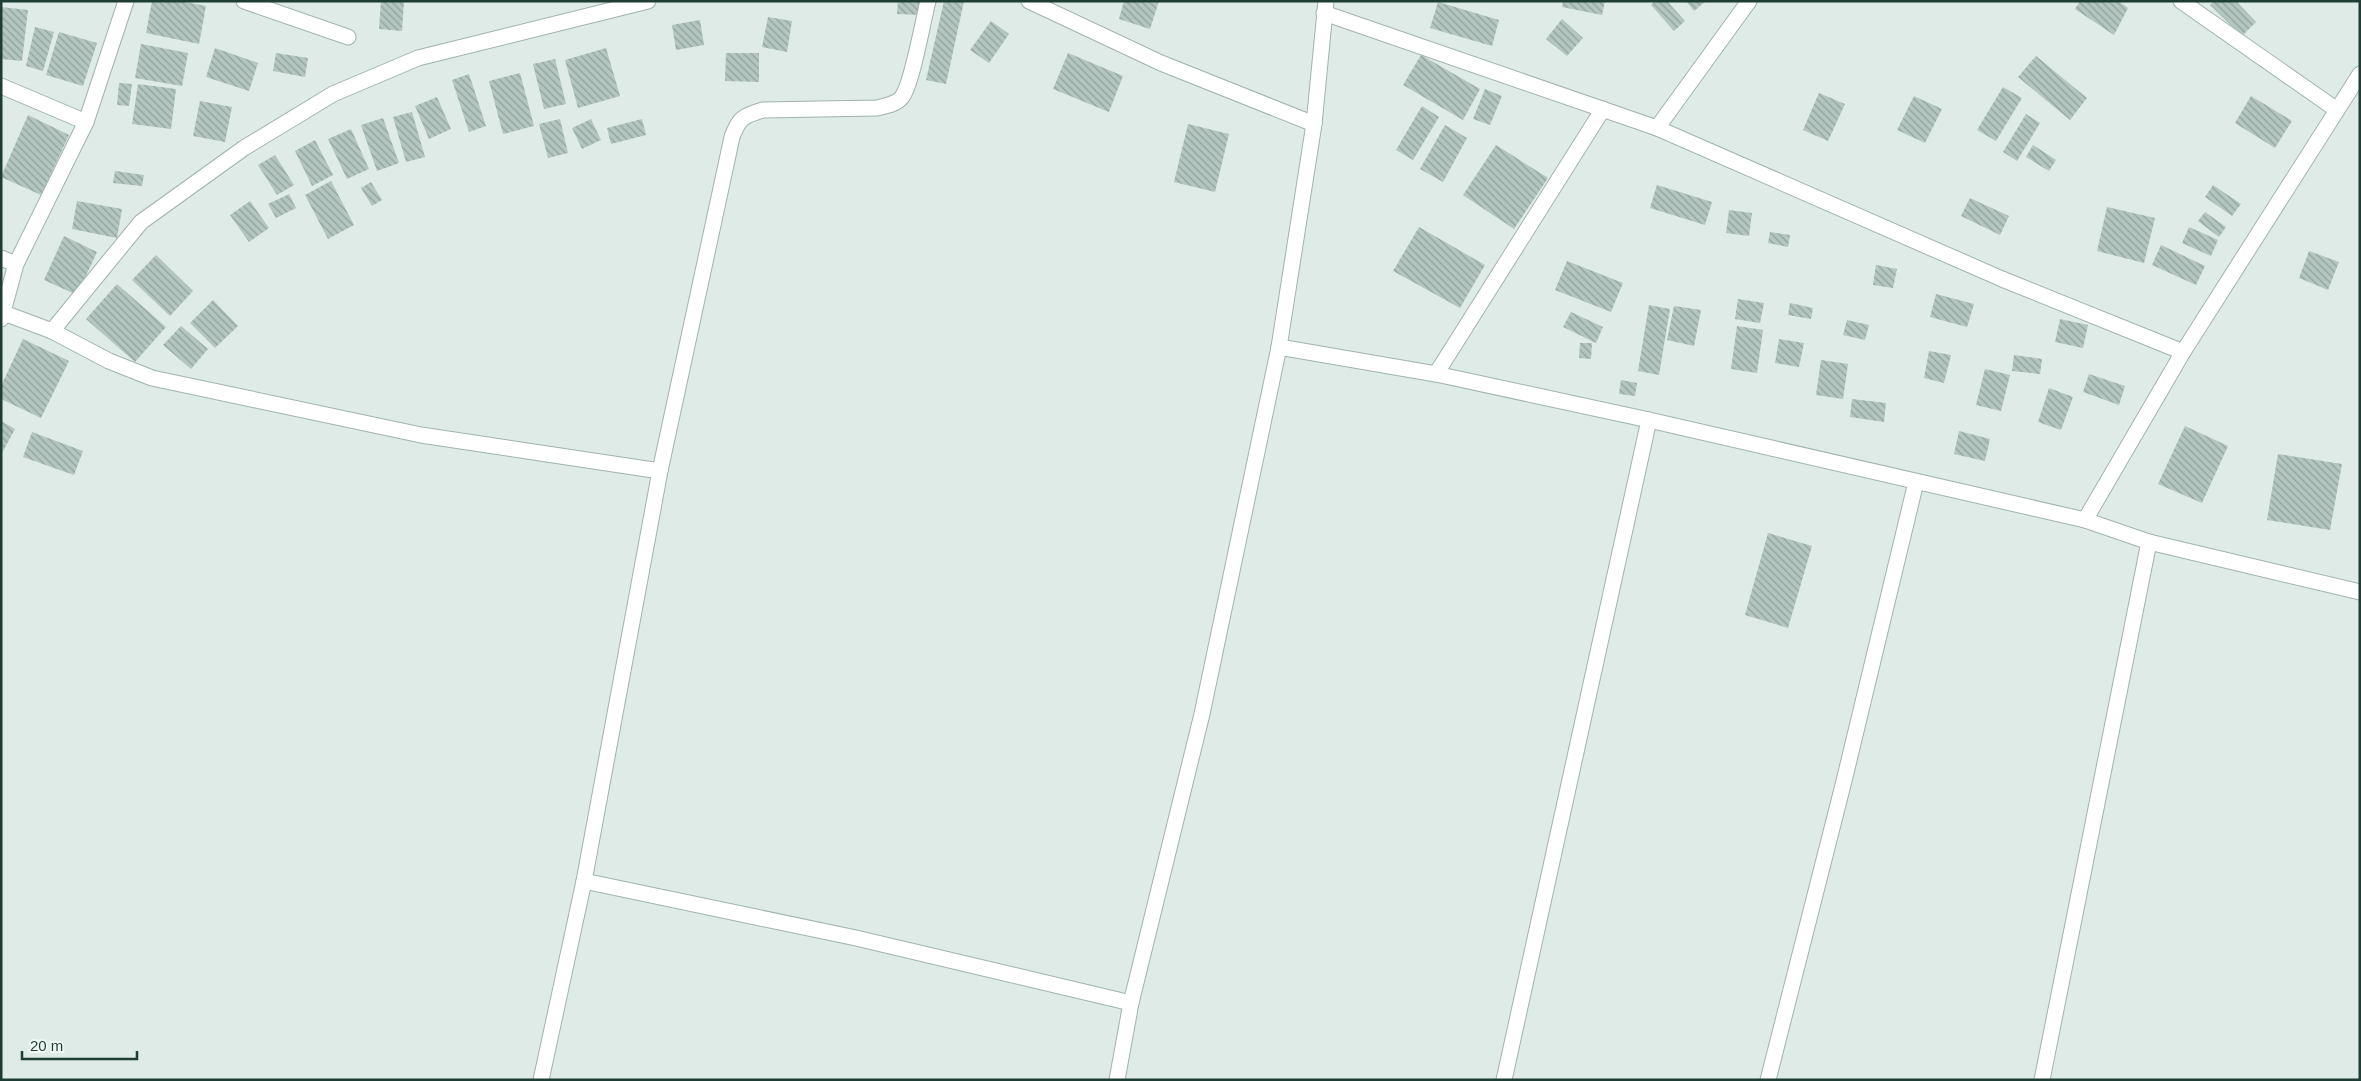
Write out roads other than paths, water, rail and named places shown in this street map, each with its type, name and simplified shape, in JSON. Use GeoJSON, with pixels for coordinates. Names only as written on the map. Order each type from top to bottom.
{"type":"FeatureCollection","features":[{"type":"Feature","properties":{"kind":"street"},"geometry":{"type":"LineString","coordinates":[[126,1],[86,122],[16,264],[3,316],[52,331],[109,360],[152,378],[421,435],[660,471]]}},
{"type":"Feature","properties":{"kind":"street"},"geometry":{"type":"LineString","coordinates":[[244,1],[348,37]]}},
{"type":"Feature","properties":{"kind":"street"},"geometry":{"type":"LineString","coordinates":[[52,331],[140,222],[244,148],[333,94],[418,58],[648,1]]}},
{"type":"Feature","properties":{"kind":"street"},"geometry":{"type":"LineString","coordinates":[[541,1080],[584,881],[660,471],[730,147],[737,124],[745,115],[763,110],[877,108],[889,105],[902,98],[908,83],[928,1]]}},
{"type":"Feature","properties":{"kind":"street"},"geometry":{"type":"LineString","coordinates":[[1029,1],[1161,63],[1314,124]]}},
{"type":"Feature","properties":{"kind":"street"},"geometry":{"type":"LineString","coordinates":[[1657,128],[1749,1]]}},
{"type":"Feature","properties":{"kind":"street"},"geometry":{"type":"LineString","coordinates":[[2182,1],[2337,110]]}},
{"type":"Feature","properties":{"kind":"street"},"geometry":{"type":"LineString","coordinates":[[1117,1080],[1131,1003],[1202,714],[1279,347],[1314,124],[1325,7],[1657,128],[1992,275],[2182,352]]}},
{"type":"Feature","properties":{"kind":"street"},"geometry":{"type":"LineString","coordinates":[[2085,520],[2182,352],[2360,74]]}},
{"type":"Feature","properties":{"kind":"street"},"geometry":{"type":"LineString","coordinates":[[1,86],[86,122]]}},
{"type":"Feature","properties":{"kind":"street"},"geometry":{"type":"LineString","coordinates":[[1436,374],[1603,109]]}},
{"type":"Feature","properties":{"kind":"street"},"geometry":{"type":"LineString","coordinates":[[1,258],[16,264]]}},
{"type":"Feature","properties":{"kind":"street"},"geometry":{"type":"LineString","coordinates":[[1279,347],[1436,374],[1649,420],[2085,520],[2149,542],[2360,592]]}},
{"type":"Feature","properties":{"kind":"street"},"geometry":{"type":"LineString","coordinates":[[1504,1080],[1649,420]]}},
{"type":"Feature","properties":{"kind":"street"},"geometry":{"type":"LineString","coordinates":[[1768,1080],[1844,781],[1916,482]]}},
{"type":"Feature","properties":{"kind":"street"},"geometry":{"type":"LineString","coordinates":[[2042,1080],[2149,542]]}},
{"type":"Feature","properties":{"kind":"street"},"geometry":{"type":"LineString","coordinates":[[584,881],[856,938],[1131,1003]]}}]}
